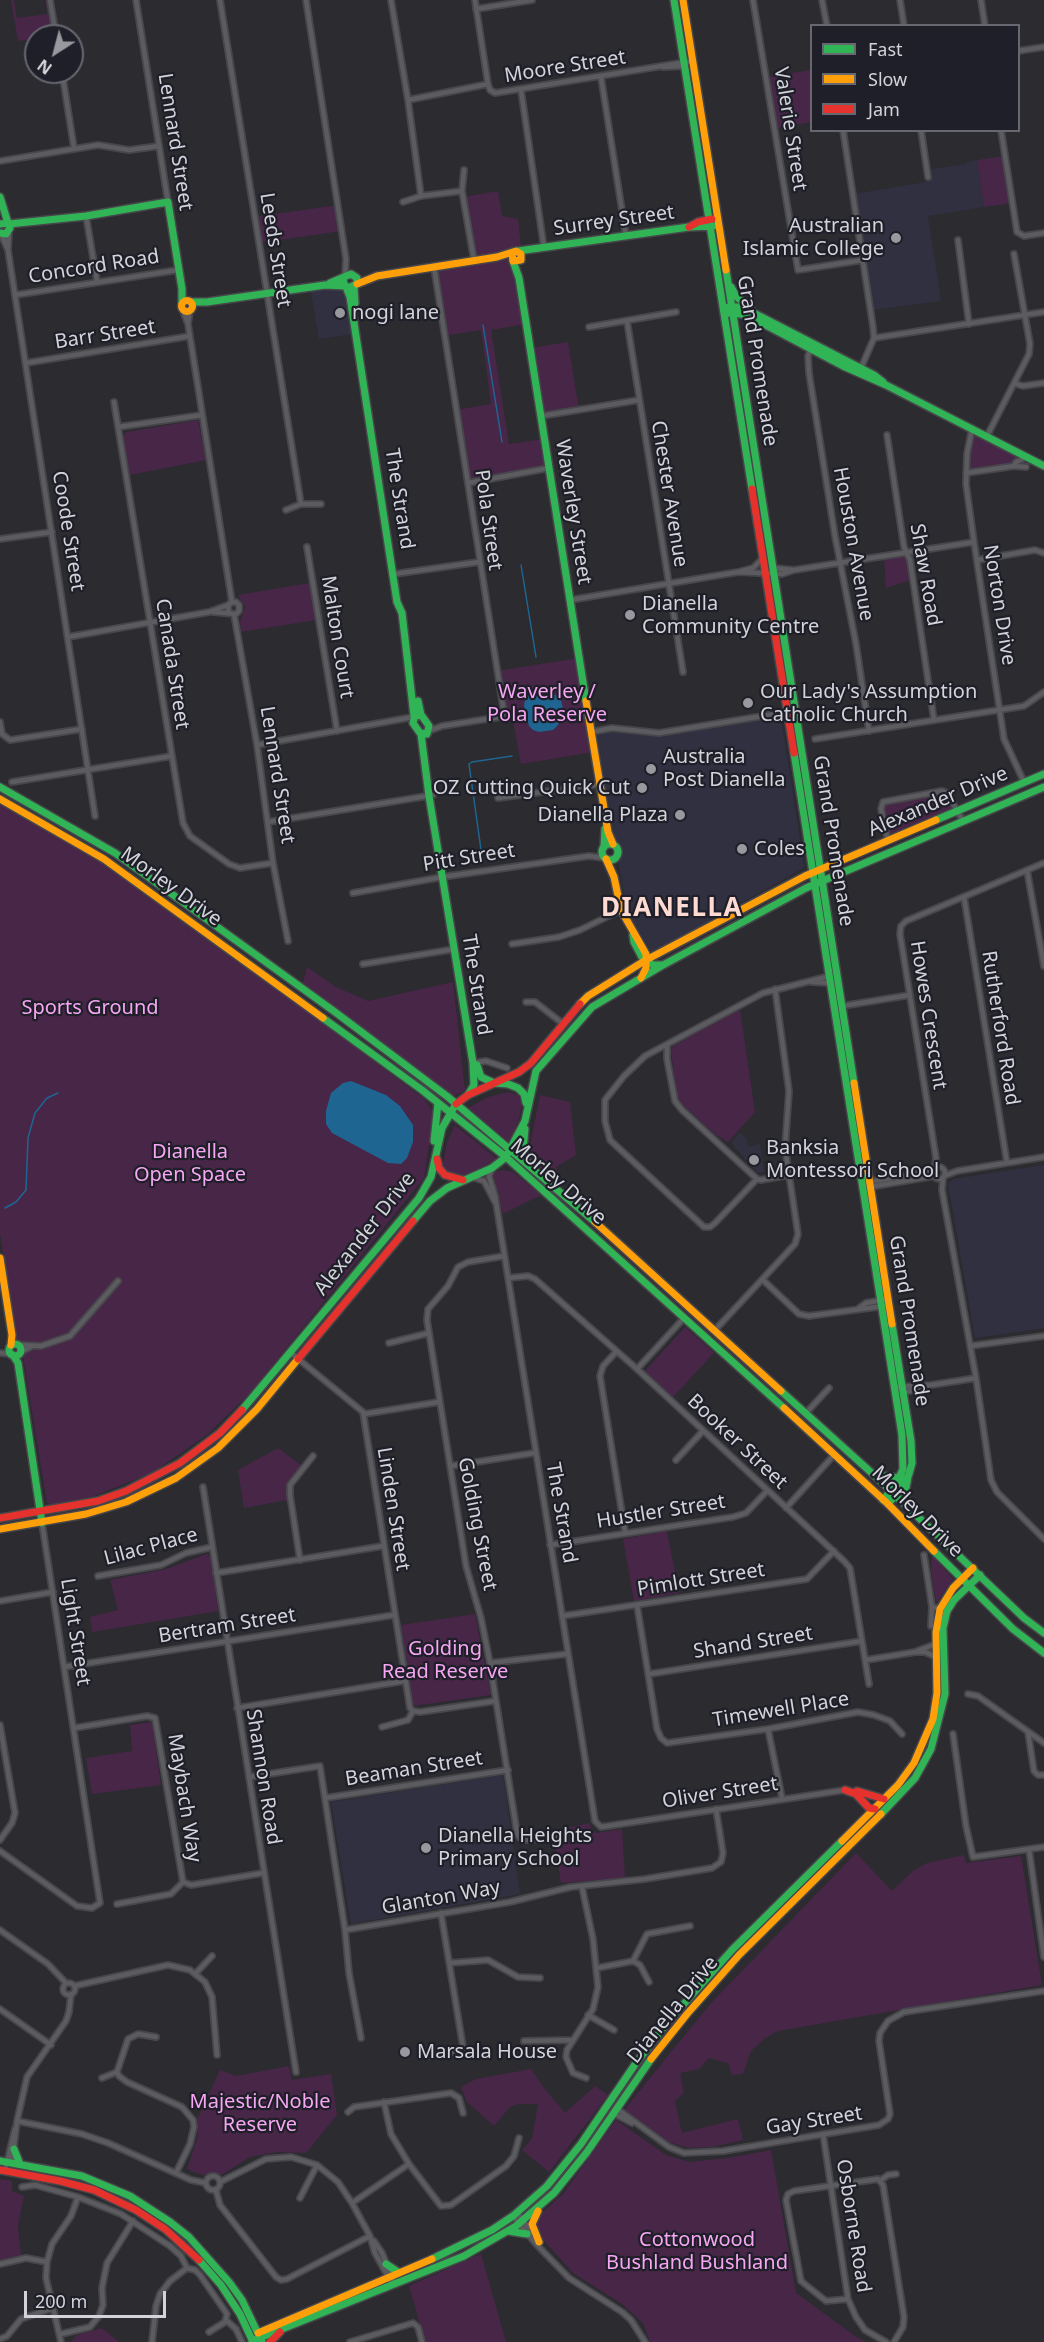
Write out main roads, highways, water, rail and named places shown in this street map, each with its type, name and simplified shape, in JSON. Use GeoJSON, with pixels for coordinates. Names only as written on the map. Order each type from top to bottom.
{"type":"FeatureCollection","features":[{"type":"Feature","properties":{"kind":"main road","name":"Grand Promenade"},"geometry":{"type":"LineString","coordinates":[[675,0],[689,63]]}},
{"type":"Feature","properties":{"kind":"main road","name":"Grand Promenade"},"geometry":{"type":"LineString","coordinates":[[683,0],[689,63],[787,712],[830,980],[889,1302],[912,1453],[908,1477],[886,1502]]}},
{"type":"Feature","properties":{"kind":"main road","name":"Coode Street"},"geometry":{"type":"LineString","coordinates":[[0,200],[5,229]]}},
{"type":"Feature","properties":{"kind":"main road","name":"Lennard Street"},"geometry":{"type":"LineString","coordinates":[[5,229],[24,224],[168,202],[178,270],[188,306]]}},
{"type":"Feature","properties":{"kind":"main road","name":"Grand Promenade"},"geometry":{"type":"LineString","coordinates":[[714,223],[728,280],[728,310],[735,328],[775,572],[838,979],[856,1118]]}},
{"type":"Feature","properties":{"kind":"main road","name":"Surrey Street"},"geometry":{"type":"LineString","coordinates":[[188,306],[474,260],[516,257],[544,248],[714,223]]}},
{"type":"Feature","properties":{"kind":"main road","name":"Waverley Street"},"geometry":{"type":"LineString","coordinates":[[516,257],[600,784],[605,859]]}},
{"type":"Feature","properties":{"kind":"main road"},"geometry":{"type":"LineString","coordinates":[[728,280],[736,296],[761,320]]}},
{"type":"Feature","properties":{"kind":"main road","name":"The Strand"},"geometry":{"type":"LineString","coordinates":[[350,281],[400,600],[405,611],[416,718]]}},
{"type":"Feature","properties":{"kind":"main road"},"geometry":{"type":"LineString","coordinates":[[728,310],[750,310],[761,320],[873,381],[886,385]]}},
{"type":"Feature","properties":{"kind":"main road"},"geometry":{"type":"LineString","coordinates":[[735,328],[744,319],[761,320]]}},
{"type":"Feature","properties":{"kind":"main road"},"geometry":{"type":"LineString","coordinates":[[814,348],[861,368],[886,385],[1044,466]]}},
{"type":"Feature","properties":{"kind":"main road"},"geometry":{"type":"LineString","coordinates":[[416,718],[426,731]]}},
{"type":"Feature","properties":{"kind":"main road"},"geometry":{"type":"LineString","coordinates":[[416,718],[426,731]]}},
{"type":"Feature","properties":{"kind":"main road","name":"The Strand"},"geometry":{"type":"LineString","coordinates":[[426,731],[431,796],[475,1062],[481,1077],[494,1083]]}},
{"type":"Feature","properties":{"kind":"main road","name":"Alexander Drive"},"geometry":{"type":"LineString","coordinates":[[0,1518],[98,1501],[154,1478],[180,1463],[220,1433],[291,1353],[424,1191],[431,1177],[442,1128],[456,1104],[468,1095],[519,1072],[531,1063],[562,1023],[588,996],[646,960],[821,869],[1044,774]]}},
{"type":"Feature","properties":{"kind":"main road","name":"Morley Drive"},"geometry":{"type":"LineString","coordinates":[[0,787],[115,853],[387,1050],[456,1104],[528,1164],[715,1330],[874,1475],[1024,1618],[1044,1633]]}},
{"type":"Feature","properties":{"kind":"main road","name":"Alexander Drive"},"geometry":{"type":"LineString","coordinates":[[0,1529],[42,1523],[108,1508],[176,1478],[207,1457],[239,1428],[430,1201],[447,1188],[492,1168],[506,1157],[526,1117],[536,1071],[592,1007],[663,965],[815,884],[1044,787]]}},
{"type":"Feature","properties":{"kind":"main road","name":"Morley Drive"},"geometry":{"type":"LineString","coordinates":[[0,799],[104,859],[328,1020],[506,1157],[886,1502],[968,1586],[1013,1629],[1044,1653]]}},
{"type":"Feature","properties":{"kind":"main road","name":"Waverley Street"},"geometry":{"type":"LineString","coordinates":[[604,817],[612,844],[618,849],[616,858]]}},
{"type":"Feature","properties":{"kind":"main road"},"geometry":{"type":"LineString","coordinates":[[603,848],[612,844]]}},
{"type":"Feature","properties":{"kind":"main road"},"geometry":{"type":"LineString","coordinates":[[614,877],[616,858],[605,859],[614,877],[621,910],[633,935],[646,954],[646,969],[640,978]]}},
{"type":"Feature","properties":{"kind":"main road"},"geometry":{"type":"LineString","coordinates":[[646,960],[652,965],[663,965]]}},
{"type":"Feature","properties":{"kind":"main road","name":"The Strand"},"geometry":{"type":"LineString","coordinates":[[468,1095],[474,1085],[475,1062]]}},
{"type":"Feature","properties":{"kind":"main road"},"geometry":{"type":"LineString","coordinates":[[494,1083],[508,1084],[518,1088],[524,1094],[526,1117],[523,1152],[528,1164]]}},
{"type":"Feature","properties":{"kind":"main road"},"geometry":{"type":"LineString","coordinates":[[438,1103],[434,1139],[439,1167],[453,1178],[464,1180]]}},
{"type":"Feature","properties":{"kind":"main road","name":"Grand Promenade"},"geometry":{"type":"LineString","coordinates":[[867,1185],[880,1303],[904,1455],[904,1465],[893,1493]]}},
{"type":"Feature","properties":{"kind":"main road","name":"Light Street"},"geometry":{"type":"LineString","coordinates":[[0,1258],[42,1523]]}},
{"type":"Feature","properties":{"kind":"main road"},"geometry":{"type":"LineString","coordinates":[[739,1367],[746,1359]]}},
{"type":"Feature","properties":{"kind":"main road"},"geometry":{"type":"LineString","coordinates":[[874,1475],[899,1478]]}},
{"type":"Feature","properties":{"kind":"main road"},"geometry":{"type":"LineString","coordinates":[[907,1506],[905,1493],[908,1477]]}},
{"type":"Feature","properties":{"kind":"main road","name":"Dianella Drive"},"geometry":{"type":"LineString","coordinates":[[252,2340],[392,2275],[459,2248],[515,2214],[558,2174],[650,2044],[681,2006],[732,1950],[904,1777],[921,1752],[933,1719],[937,1693],[936,1644],[940,1609],[944,1600],[973,1568]]}},
{"type":"Feature","properties":{"kind":"main road"},"geometry":{"type":"LineString","coordinates":[[940,1609],[954,1600],[980,1575]]}},
{"type":"Feature","properties":{"kind":"main road","name":"Dianella Drive"},"geometry":{"type":"LineString","coordinates":[[282,2326],[394,2285],[464,2256],[520,2222],[542,2205],[567,2178],[658,2049],[687,2014],[739,1955],[915,1778],[924,1764],[938,1730],[945,1694],[943,1628],[940,1609]]}},
{"type":"Feature","properties":{"kind":"main road"},"geometry":{"type":"LineString","coordinates":[[845,1790],[862,1797],[884,1798]]}},
{"type":"Feature","properties":{"kind":"main road"},"geometry":{"type":"LineString","coordinates":[[862,1797],[873,1809],[874,1816],[867,1828]]}},
{"type":"Feature","properties":{"kind":"main road"},"geometry":{"type":"LineString","coordinates":[[852,1830],[862,1813],[862,1797]]}},
{"type":"Feature","properties":{"kind":"main road"},"geometry":{"type":"LineString","coordinates":[[873,1809],[891,1804]]}},
{"type":"Feature","properties":{"kind":"main road"},"geometry":{"type":"LineString","coordinates":[[14,2149],[20,2164]]}},
{"type":"Feature","properties":{"kind":"main road"},"geometry":{"type":"LineString","coordinates":[[7,2162],[82,2176],[139,2201],[170,2222],[189,2237],[229,2282],[242,2300],[260,2337]]}},
{"type":"Feature","properties":{"kind":"main road"},"geometry":{"type":"LineString","coordinates":[[5,2171],[94,2190],[136,2210],[165,2229],[216,2279],[240,2314],[252,2340]]}},
{"type":"Feature","properties":{"kind":"main road"},"geometry":{"type":"LineString","coordinates":[[539,2242],[532,2219],[542,2205]]}},
{"type":"Feature","properties":{"kind":"main road"},"geometry":{"type":"LineString","coordinates":[[508,2231],[527,2234]]}},
{"type":"Feature","properties":{"kind":"main road"},"geometry":{"type":"LineString","coordinates":[[386,2264],[392,2275]]}},
{"type":"Feature","properties":{"kind":"main road"},"geometry":{"type":"LineString","coordinates":[[229,2282],[238,2289],[258,2320],[282,2326],[270,2342]]}},
{"type":"Feature","properties":{"kind":"water"},"geometry":{"type":"Polygon","coordinates":[[[543,690],[556,695],[561,700],[564,713],[553,730],[539,732],[529,726],[524,707],[525,699],[530,694],[543,690]]]}},
{"type":"Feature","properties":{"kind":"water"},"geometry":{"type":"Polygon","coordinates":[[[351,1081],[386,1095],[400,1106],[413,1125],[413,1142],[407,1158],[401,1164],[388,1163],[332,1133],[326,1124],[326,1111],[331,1093],[343,1083],[351,1081]]]}},
{"type":"Feature","properties":{"kind":"waterway"},"geometry":{"type":"LineString","coordinates":[[483,325],[502,442]]}},
{"type":"Feature","properties":{"kind":"waterway"},"geometry":{"type":"LineString","coordinates":[[521,565],[536,657]]}},
{"type":"Feature","properties":{"kind":"waterway"},"geometry":{"type":"LineString","coordinates":[[482,857],[469,764],[512,756]]}},
{"type":"Feature","properties":{"kind":"waterway"},"geometry":{"type":"LineString","coordinates":[[5,1208],[16,1202],[26,1190],[28,1138],[35,1113],[47,1098],[58,1093]]}},
{"type":"Feature","properties":{"kind":"place","name":"Australian Islamic College"},"geometry":{"type":"Point","coordinates":[896,238]}},
{"type":"Feature","properties":{"kind":"place","name":"nogi lane"},"geometry":{"type":"Point","coordinates":[340,313]}},
{"type":"Feature","properties":{"kind":"place","name":"Dianella Community Centre"},"geometry":{"type":"Point","coordinates":[630,615]}},
{"type":"Feature","properties":{"kind":"place","name":"Our Lady's Assumption Catholic Church"},"geometry":{"type":"Point","coordinates":[748,703]}},
{"type":"Feature","properties":{"kind":"place","name":"Australia Post Dianella"},"geometry":{"type":"Point","coordinates":[651,769]}},
{"type":"Feature","properties":{"kind":"place","name":"OZ Cutting Quick Cut"},"geometry":{"type":"Point","coordinates":[642,788]}},
{"type":"Feature","properties":{"kind":"place","name":"Dianella Plaza"},"geometry":{"type":"Point","coordinates":[680,815]}},
{"type":"Feature","properties":{"kind":"place","name":"Coles"},"geometry":{"type":"Point","coordinates":[742,849]}},
{"type":"Feature","properties":{"kind":"place","name":"Banksia Montessori School"},"geometry":{"type":"Point","coordinates":[754,1160]}},
{"type":"Feature","properties":{"kind":"place","name":"Dianella Heights Primary School"},"geometry":{"type":"Point","coordinates":[426,1848]}},
{"type":"Feature","properties":{"kind":"place","name":"Marsala House"},"geometry":{"type":"Point","coordinates":[405,2052]}},
{"type":"Feature","properties":{"kind":"district","name":"DIANELLA"},"geometry":{"type":"Point","coordinates":[672,909]}},
{"type":"Feature","properties":{"kind":"park label","name":"Waverley / Pola Reserve"},"geometry":{"type":"Point","coordinates":[547,704]}},
{"type":"Feature","properties":{"kind":"park label","name":"Sports Ground"},"geometry":{"type":"Point","coordinates":[90,1008]}},
{"type":"Feature","properties":{"kind":"park label","name":"Dianella Open Space"},"geometry":{"type":"Point","coordinates":[190,1164]}},
{"type":"Feature","properties":{"kind":"park label","name":"Golding Read Reserve"},"geometry":{"type":"Point","coordinates":[445,1660]}},
{"type":"Feature","properties":{"kind":"park label","name":"Majestic/Noble Reserve"},"geometry":{"type":"Point","coordinates":[260,2114]}},
{"type":"Feature","properties":{"kind":"park label","name":"Cottonwood Bushland Bushland"},"geometry":{"type":"Point","coordinates":[697,2252]}}]}
